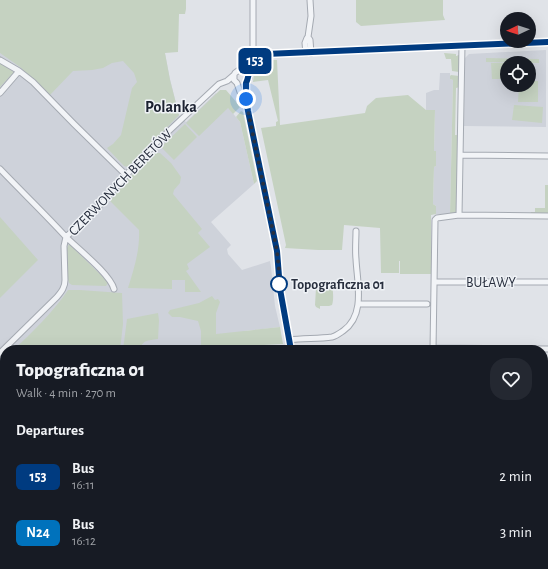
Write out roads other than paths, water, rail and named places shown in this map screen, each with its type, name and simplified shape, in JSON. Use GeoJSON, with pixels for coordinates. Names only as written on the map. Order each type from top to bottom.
{"type":"FeatureCollection","features":[{"type":"Feature","properties":{"kind":"street"},"geometry":{"type":"LineString","coordinates":[[253,0],[253,52],[255,58],[251,66],[248,81],[246,83],[246,99],[277,251],[280,289],[290,345]]}},
{"type":"Feature","properties":{"kind":"street"},"geometry":{"type":"LineString","coordinates":[[308,53],[310,40],[308,37],[311,16],[310,0]]}},
{"type":"Feature","properties":{"kind":"street"},"geometry":{"type":"LineString","coordinates":[[248,111],[234,75],[249,59],[255,58],[261,54],[548,42]]}},
{"type":"Feature","properties":{"kind":"street"},"geometry":{"type":"LineString","coordinates":[[459,214],[462,46]]}},
{"type":"Feature","properties":{"kind":"street"},"geometry":{"type":"LineString","coordinates":[[0,60],[19,71],[33,82],[126,175]]}},
{"type":"Feature","properties":{"kind":"street"},"geometry":{"type":"LineString","coordinates":[[239,70],[246,71],[248,76]]}},
{"type":"Feature","properties":{"kind":"street"},"geometry":{"type":"LineString","coordinates":[[0,93],[19,71]]}},
{"type":"Feature","properties":{"kind":"street","name":"CZERWONYCH BERETÓW"},"geometry":{"type":"LineString","coordinates":[[8,345],[62,291],[65,284],[64,246],[66,237],[102,202],[156,144],[219,84],[227,81],[234,75]]}},
{"type":"Feature","properties":{"kind":"street"},"geometry":{"type":"LineString","coordinates":[[227,81],[242,85],[246,83]]}},
{"type":"Feature","properties":{"kind":"street"},"geometry":{"type":"LineString","coordinates":[[460,155],[548,156]]}},
{"type":"Feature","properties":{"kind":"street"},"geometry":{"type":"LineString","coordinates":[[0,170],[110,280],[114,289]]}},
{"type":"Feature","properties":{"kind":"street"},"geometry":{"type":"LineString","coordinates":[[433,345],[435,220],[437,218],[459,214],[548,216]]}},
{"type":"Feature","properties":{"kind":"street"},"geometry":{"type":"LineString","coordinates":[[289,340],[332,337],[350,325],[358,304],[356,231]]}},
{"type":"Feature","properties":{"kind":"street","name":"BUŁAWY"},"geometry":{"type":"LineString","coordinates":[[434,282],[548,282]]}},
{"type":"Feature","properties":{"kind":"street"},"geometry":{"type":"LineString","coordinates":[[358,304],[427,304]]}},
{"type":"Feature","properties":{"kind":"place","name":"Topograficzna 01"},"geometry":{"type":"Point","coordinates":[279,284]}},
{"type":"Feature","properties":{"kind":"district","name":"Polanka"},"geometry":{"type":"Point","coordinates":[171,106]}}]}
